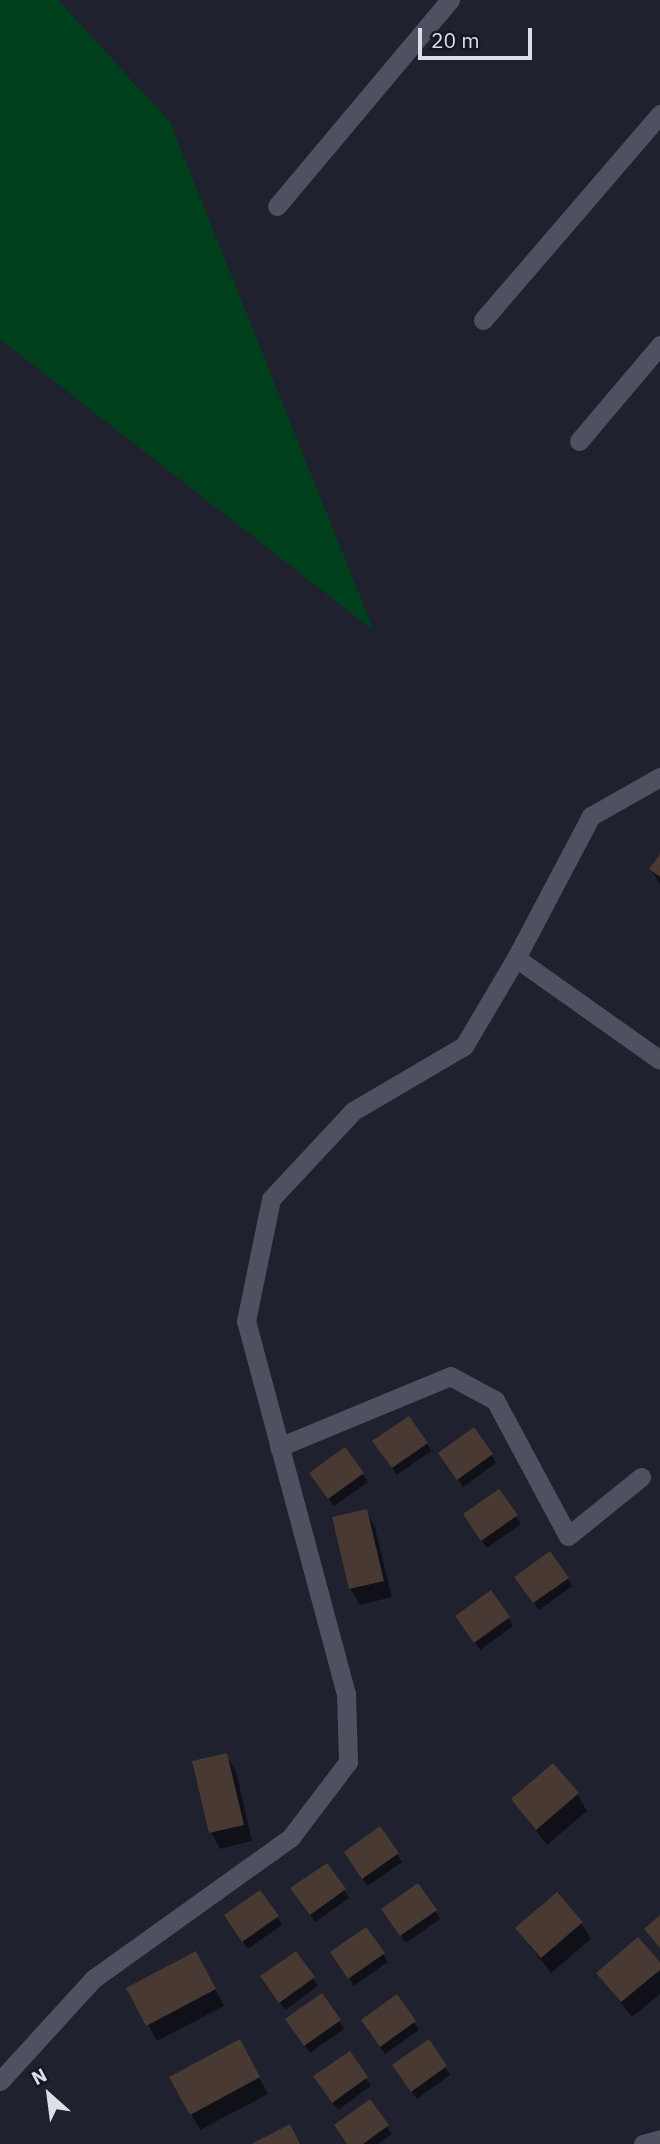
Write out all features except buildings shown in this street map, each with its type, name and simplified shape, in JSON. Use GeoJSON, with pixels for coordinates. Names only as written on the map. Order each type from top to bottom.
{"type":"FeatureCollection","features":[{"type":"Feature","properties":{"kind":"street"},"geometry":{"type":"LineString","coordinates":[[277,206],[450,0]]}},
{"type":"Feature","properties":{"kind":"street"},"geometry":{"type":"LineString","coordinates":[[483,320],[660,114]]}},
{"type":"Feature","properties":{"kind":"street"},"geometry":{"type":"LineString","coordinates":[[579,441],[660,345]]}},
{"type":"Feature","properties":{"kind":"street"},"geometry":{"type":"LineString","coordinates":[[0,2081],[93,1979],[291,1837],[348,1762],[346,1694],[246,1321],[271,1199],[353,1111],[464,1046],[516,958],[591,816],[660,777]]}},
{"type":"Feature","properties":{"kind":"street"},"geometry":{"type":"LineString","coordinates":[[516,958],[660,1060]]}},
{"type":"Feature","properties":{"kind":"street"},"geometry":{"type":"LineString","coordinates":[[279,1447],[450,1376],[495,1400],[568,1536],[642,1476]]}},
{"type":"Feature","properties":{"kind":"street"},"geometry":{"type":"LineString","coordinates":[[643,2144],[660,2139]]}},
{"type":"Feature","properties":{"kind":"green space"},"geometry":{"type":"Polygon","coordinates":[[[0,0],[58,0],[170,122],[374,631],[0,339],[0,0]]]}}]}
